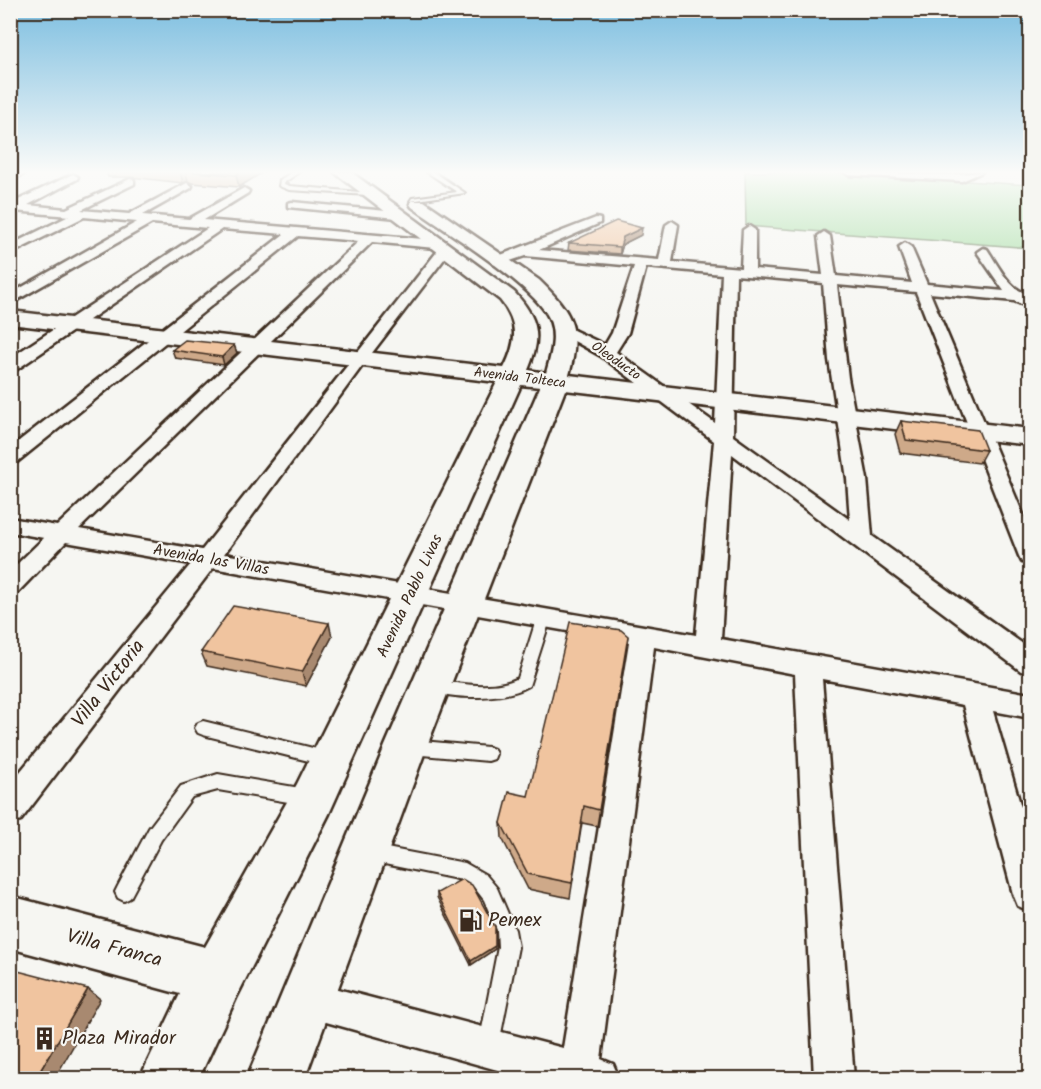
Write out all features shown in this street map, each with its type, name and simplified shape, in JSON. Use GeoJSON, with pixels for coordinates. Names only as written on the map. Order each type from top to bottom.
{"type":"FeatureCollection","features":[{"type":"Feature","properties":{"kind":"main road","name":"Avenida Pablo Livas"},"geometry":{"type":"LineString","coordinates":[[169,1078],[219,977],[313,799],[412,595],[525,350],[527,333],[525,321],[507,296],[408,223]]}},
{"type":"Feature","properties":{"kind":"main road","name":"Avenida Pablo Livas"},"geometry":{"type":"LineString","coordinates":[[444,223],[532,284],[549,300],[566,332]]}},
{"type":"Feature","properties":{"kind":"main road","name":"Avenida Tolteca"},"geometry":{"type":"LineString","coordinates":[[10,317],[1030,437]]}},
{"type":"Feature","properties":{"kind":"main road"},"geometry":{"type":"LineString","coordinates":[[276,1078],[406,746],[555,382],[566,351],[566,332]]}},
{"type":"Feature","properties":{"kind":"main road","name":"Villa Franca"},"geometry":{"type":"LineString","coordinates":[[10,922],[219,977]]}},
{"type":"Feature","properties":{"kind":"street"},"geometry":{"type":"LineString","coordinates":[[10,250],[64,223]]}},
{"type":"Feature","properties":{"kind":"street"},"geometry":{"type":"LineString","coordinates":[[10,300],[143,223]]}},
{"type":"Feature","properties":{"kind":"street"},"geometry":{"type":"LineString","coordinates":[[191,223],[440,248]]}},
{"type":"Feature","properties":{"kind":"street"},"geometry":{"type":"LineString","coordinates":[[256,229],[266,223]]}},
{"type":"Feature","properties":{"kind":"street"},"geometry":{"type":"LineString","coordinates":[[498,261],[592,223]]}},
{"type":"Feature","properties":{"kind":"street"},"geometry":{"type":"LineString","coordinates":[[10,366],[220,225]]}},
{"type":"Feature","properties":{"kind":"street"},"geometry":{"type":"LineString","coordinates":[[665,265],[672,225]]}},
{"type":"Feature","properties":{"kind":"street"},"geometry":{"type":"LineString","coordinates":[[708,647],[722,439],[739,271],[749,230]]}},
{"type":"Feature","properties":{"kind":"street"},"geometry":{"type":"LineString","coordinates":[[10,458],[295,232]]}},
{"type":"Feature","properties":{"kind":"street"},"geometry":{"type":"LineString","coordinates":[[824,236],[831,280],[835,342],[858,474],[861,541]]}},
{"type":"Feature","properties":{"kind":"street"},"geometry":{"type":"LineString","coordinates":[[10,586],[61,534],[368,239]]}},
{"type":"Feature","properties":{"kind":"street"},"geometry":{"type":"LineString","coordinates":[[905,247],[977,430],[1030,556]]}},
{"type":"Feature","properties":{"kind":"street","name":"Villa Victoria"},"geometry":{"type":"LineString","coordinates":[[10,808],[208,559],[440,248]]}},
{"type":"Feature","properties":{"kind":"street"},"geometry":{"type":"LineString","coordinates":[[524,252],[1024,297]]}},
{"type":"Feature","properties":{"kind":"street"},"geometry":{"type":"LineString","coordinates":[[983,252],[1004,284],[1024,297],[1030,309]]}},
{"type":"Feature","properties":{"kind":"street"},"geometry":{"type":"LineString","coordinates":[[608,353],[620,333],[641,263]]}},
{"type":"Feature","properties":{"kind":"street","name":"Oleoducto"},"geometry":{"type":"LineString","coordinates":[[566,332],[608,353],[722,439],[1030,663]]}},
{"type":"Feature","properties":{"kind":"street","name":"Avenida las Villas"},"geometry":{"type":"LineString","coordinates":[[10,525],[412,595]]}},
{"type":"Feature","properties":{"kind":"street"},"geometry":{"type":"LineString","coordinates":[[412,595],[1030,706]]}},
{"type":"Feature","properties":{"kind":"street"},"geometry":{"type":"LineString","coordinates":[[307,1000],[589,1076],[643,636]]}},
{"type":"Feature","properties":{"kind":"street"},"geometry":{"type":"LineString","coordinates":[[808,667],[834,1078]]}},
{"type":"Feature","properties":{"kind":"street"},"geometry":{"type":"LineString","coordinates":[[975,697],[1030,894]]}},
{"type":"Feature","properties":{"kind":"lane"},"geometry":{"type":"LineString","coordinates":[[432,686],[496,691],[516,688],[524,682],[544,617]]}},
{"type":"Feature","properties":{"kind":"lane"},"geometry":{"type":"LineString","coordinates":[[203,728],[332,759]]}},
{"type":"Feature","properties":{"kind":"lane"},"geometry":{"type":"LineString","coordinates":[[406,746],[488,754]]}},
{"type":"Feature","properties":{"kind":"lane"},"geometry":{"type":"LineString","coordinates":[[124,892],[155,834],[187,791],[218,782],[280,791],[313,799]]}},
{"type":"Feature","properties":{"kind":"lane"},"geometry":{"type":"LineString","coordinates":[[364,853],[465,873],[480,881],[491,894],[506,930],[508,947],[488,1048]]}},
{"type":"Feature","properties":{"kind":"green space"},"geometry":{"type":"Polygon","coordinates":[[[746,223],[1030,223],[1030,248],[746,226],[746,223]]]}},
{"type":"Feature","properties":{"kind":"building"},"geometry":{"type":"Polygon","coordinates":[[[612,223],[623,223],[642,228],[623,237],[620,247],[569,243],[612,223]]]}},
{"type":"Feature","properties":{"kind":"building"},"geometry":{"type":"Polygon","coordinates":[[[185,340],[234,345],[222,357],[172,350],[185,340]]]}},
{"type":"Feature","properties":{"kind":"building"},"geometry":{"type":"Polygon","coordinates":[[[901,421],[978,430],[986,450],[906,440],[901,421]]]}},
{"type":"Feature","properties":{"kind":"building"},"geometry":{"type":"Polygon","coordinates":[[[233,606],[329,623],[302,672],[201,652],[233,606]]]}},
{"type":"Feature","properties":{"kind":"building"},"geometry":{"type":"Polygon","coordinates":[[[570,622],[621,630],[628,636],[599,810],[584,806],[572,883],[528,874],[501,823],[509,792],[528,796],[570,622]]]}},
{"type":"Feature","properties":{"kind":"building","name":"Pemex"},"geometry":{"type":"Polygon","coordinates":[[[462,879],[472,885],[495,927],[495,946],[471,961],[437,893],[462,879]]]}},
{"type":"Feature","properties":{"kind":"building","name":"Plaza Mirador"},"geometry":{"type":"Polygon","coordinates":[[[10,969],[88,989],[36,1078],[10,1078],[10,969]]]}},
{"type":"Feature","properties":{"kind":"place","name":"Pemex"},"geometry":{"type":"Point","coordinates":[470,921]}},
{"type":"Feature","properties":{"kind":"place","name":"Plaza Mirador"},"geometry":{"type":"Point","coordinates":[44,1039]}}]}
